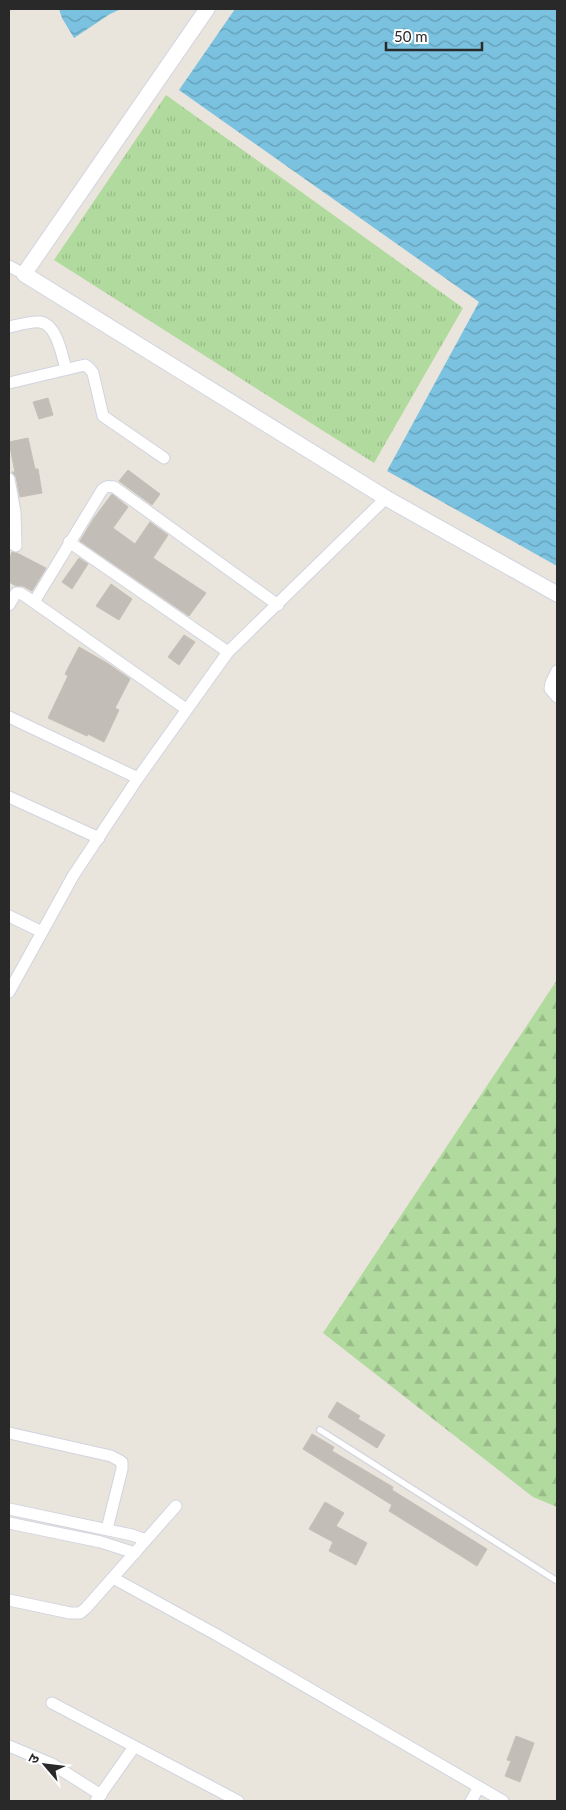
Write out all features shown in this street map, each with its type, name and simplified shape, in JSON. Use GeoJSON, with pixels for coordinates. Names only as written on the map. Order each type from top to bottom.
{"type":"FeatureCollection","features":[{"type":"Feature","properties":{"kind":"main road"},"geometry":{"type":"LineString","coordinates":[[207,9],[24,274],[386,498],[557,594]]}},
{"type":"Feature","properties":{"kind":"street"},"geometry":{"type":"LineString","coordinates":[[9,266],[24,274]]}},
{"type":"Feature","properties":{"kind":"street"},"geometry":{"type":"LineString","coordinates":[[9,327],[39,322],[46,323],[52,328],[66,369]]}},
{"type":"Feature","properties":{"kind":"street"},"geometry":{"type":"LineString","coordinates":[[9,383],[85,365],[93,373],[102,416],[164,458]]}},
{"type":"Feature","properties":{"kind":"street"},"geometry":{"type":"LineString","coordinates":[[9,479],[15,512],[16,546],[9,542]]}},
{"type":"Feature","properties":{"kind":"street"},"geometry":{"type":"LineString","coordinates":[[34,602],[102,490],[109,486],[278,605]]}},
{"type":"Feature","properties":{"kind":"street"},"geometry":{"type":"LineString","coordinates":[[9,992],[73,876],[138,778],[228,652],[386,498]]}},
{"type":"Feature","properties":{"kind":"street"},"geometry":{"type":"LineString","coordinates":[[69,542],[228,652]]}},
{"type":"Feature","properties":{"kind":"street"},"geometry":{"type":"LineString","coordinates":[[9,603],[16,593],[20,593],[186,710]]}},
{"type":"Feature","properties":{"kind":"street"},"geometry":{"type":"LineString","coordinates":[[557,671],[550,689],[557,696]]}},
{"type":"Feature","properties":{"kind":"street"},"geometry":{"type":"LineString","coordinates":[[9,717],[138,778]]}},
{"type":"Feature","properties":{"kind":"street"},"geometry":{"type":"LineString","coordinates":[[9,797],[99,838]]}},
{"type":"Feature","properties":{"kind":"street"},"geometry":{"type":"LineString","coordinates":[[9,916],[42,932]]}},
{"type":"Feature","properties":{"kind":"street"},"geometry":{"type":"LineString","coordinates":[[9,1433],[111,1456],[122,1462],[122,1469],[107,1529]]}},
{"type":"Feature","properties":{"kind":"street"},"geometry":{"type":"LineString","coordinates":[[9,1600],[70,1613],[80,1613],[176,1506]]}},
{"type":"Feature","properties":{"kind":"street"},"geometry":{"type":"LineString","coordinates":[[9,1509],[132,1534],[146,1540]]}},
{"type":"Feature","properties":{"kind":"street"},"geometry":{"type":"LineString","coordinates":[[9,1523],[102,1542],[135,1553]]}},
{"type":"Feature","properties":{"kind":"street"},"geometry":{"type":"LineString","coordinates":[[113,1578],[217,1635],[503,1801]]}},
{"type":"Feature","properties":{"kind":"street"},"geometry":{"type":"LineString","coordinates":[[52,1703],[238,1801]]}},
{"type":"Feature","properties":{"kind":"street"},"geometry":{"type":"LineString","coordinates":[[9,1746],[52,1764],[98,1798],[134,1747]]}},
{"type":"Feature","properties":{"kind":"street"},"geometry":{"type":"LineString","coordinates":[[471,1801],[479,1787]]}},
{"type":"Feature","properties":{"kind":"lane"},"geometry":{"type":"LineString","coordinates":[[320,1430],[503,1544],[557,1581]]}},
{"type":"Feature","properties":{"kind":"green space"},"geometry":{"type":"Polygon","coordinates":[[[166,95],[463,308],[374,463],[54,260],[166,95]]]}},
{"type":"Feature","properties":{"kind":"green space"},"geometry":{"type":"Polygon","coordinates":[[[557,980],[557,1507],[533,1497],[323,1333],[557,980]]]}},
{"type":"Feature","properties":{"kind":"water"},"geometry":{"type":"Polygon","coordinates":[[[59,9],[121,9],[110,14],[74,38],[59,9]]]}},
{"type":"Feature","properties":{"kind":"water"},"geometry":{"type":"Polygon","coordinates":[[[235,9],[557,9],[557,566],[387,471],[479,302],[179,90],[235,9]]]}},
{"type":"Feature","properties":{"kind":"building"},"geometry":{"type":"Polygon","coordinates":[[[48,398],[53,415],[39,419],[33,402],[48,398]]]}},
{"type":"Feature","properties":{"kind":"building"},"geometry":{"type":"Polygon","coordinates":[[[28,438],[35,469],[38,469],[42,493],[20,497],[16,477],[12,472],[15,472],[9,442],[28,438]]]}},
{"type":"Feature","properties":{"kind":"building"},"geometry":{"type":"Polygon","coordinates":[[[128,470],[160,494],[152,505],[119,481],[128,470]]]}},
{"type":"Feature","properties":{"kind":"building"},"geometry":{"type":"Polygon","coordinates":[[[112,494],[128,507],[113,528],[135,544],[150,522],[168,535],[153,558],[206,593],[189,616],[80,541],[112,494]]]}},
{"type":"Feature","properties":{"kind":"building"},"geometry":{"type":"Polygon","coordinates":[[[12,552],[46,568],[32,591],[9,582],[9,559],[12,552]]]}},
{"type":"Feature","properties":{"kind":"building"},"geometry":{"type":"Polygon","coordinates":[[[79,558],[88,564],[72,589],[62,582],[79,558]]]}},
{"type":"Feature","properties":{"kind":"building"},"geometry":{"type":"Polygon","coordinates":[[[111,584],[132,599],[119,620],[96,606],[111,584]]]}},
{"type":"Feature","properties":{"kind":"building"},"geometry":{"type":"Polygon","coordinates":[[[184,635],[195,642],[179,665],[168,657],[184,635]]]}},
{"type":"Feature","properties":{"kind":"building"},"geometry":{"type":"Polygon","coordinates":[[[79,647],[130,679],[115,708],[119,710],[104,742],[48,718],[68,676],[65,674],[79,647]]]}},
{"type":"Feature","properties":{"kind":"building"},"geometry":{"type":"Polygon","coordinates":[[[337,1402],[360,1416],[358,1419],[385,1435],[377,1448],[328,1417],[337,1402]]]}},
{"type":"Feature","properties":{"kind":"building"},"geometry":{"type":"Polygon","coordinates":[[[312,1434],[334,1447],[332,1451],[393,1487],[392,1490],[487,1549],[477,1566],[389,1511],[392,1505],[303,1449],[312,1434]]]}},
{"type":"Feature","properties":{"kind":"building"},"geometry":{"type":"Polygon","coordinates":[[[325,1502],[344,1513],[336,1526],[367,1543],[356,1565],[329,1551],[333,1542],[309,1529],[325,1502]]]}},
{"type":"Feature","properties":{"kind":"building"},"geometry":{"type":"Polygon","coordinates":[[[516,1736],[534,1743],[520,1782],[505,1776],[511,1761],[507,1760],[516,1736]]]}}]}
